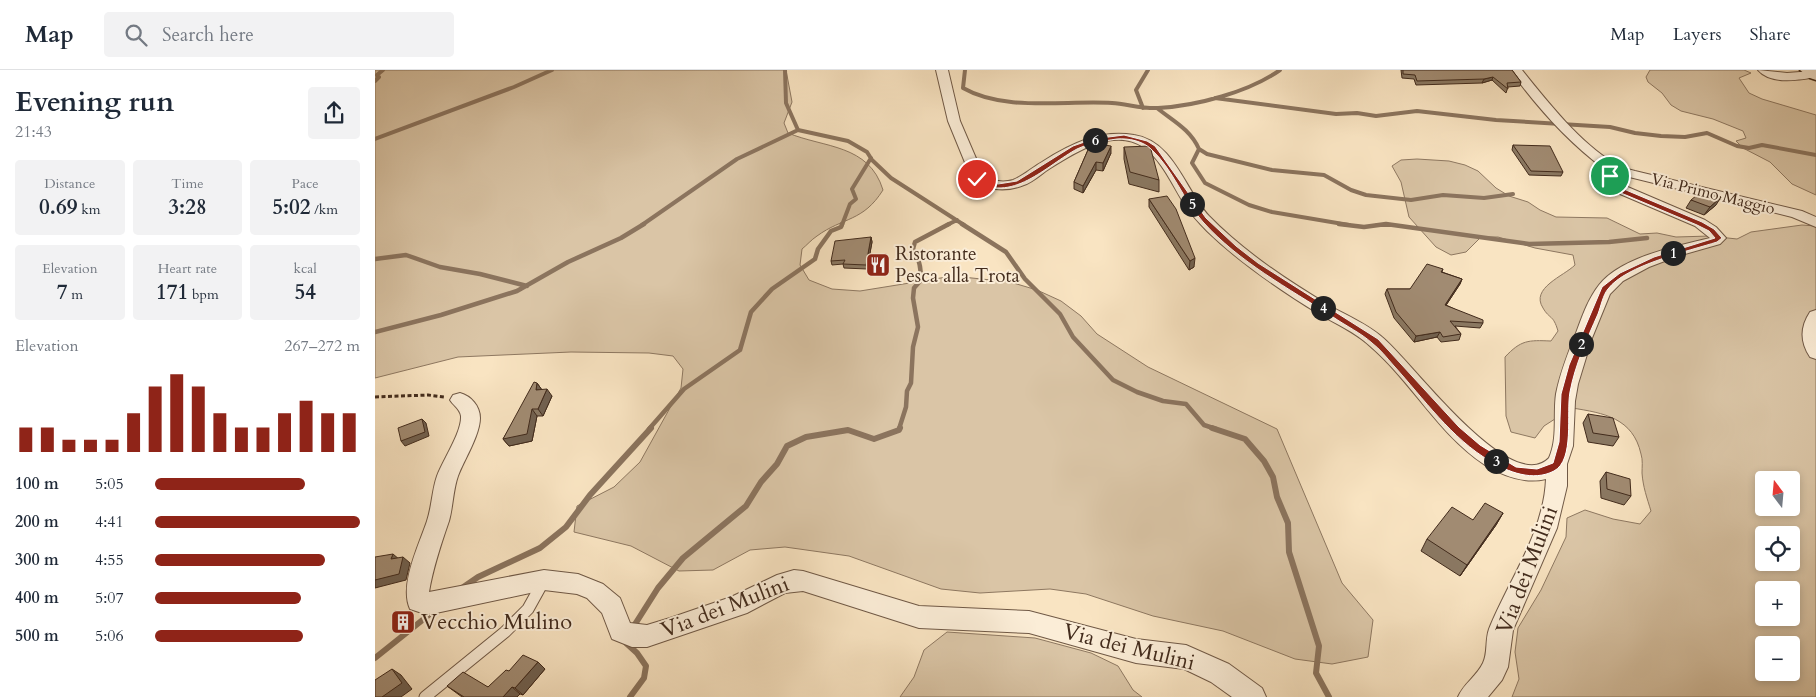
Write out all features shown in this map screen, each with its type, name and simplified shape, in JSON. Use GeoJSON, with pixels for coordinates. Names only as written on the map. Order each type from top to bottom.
{"type":"FeatureCollection","features":[{"type":"Feature","properties":{"kind":"street"},"geometry":{"type":"LineString","coordinates":[[942,70],[954,121],[977,179],[986,184],[1010,185],[1020,182],[1075,148],[1093,141],[1124,137],[1145,142],[1153,147],[1163,159],[1204,219],[1234,248],[1264,270],[1375,341],[1456,430],[1477,448],[1514,470],[1537,472],[1549,470],[1557,465]]}},
{"type":"Feature","properties":{"kind":"street"},"geometry":{"type":"LineString","coordinates":[[1516,70],[1539,99],[1587,150],[1610,167]]}},
{"type":"Feature","properties":{"kind":"street"},"geometry":{"type":"LineString","coordinates":[[1764,70],[1766,73],[1781,76],[1812,73]]}},
{"type":"Feature","properties":{"kind":"street","name":"Via dei Mulini"},"geometry":{"type":"LineString","coordinates":[[1471,697],[1492,673],[1496,665],[1499,632],[1546,528],[1558,483],[1557,465],[1563,442],[1565,394],[1573,365],[1605,288],[1623,274],[1656,258],[1715,241],[1718,238],[1711,230],[1700,223],[1618,188],[1610,181],[1610,167]]}},
{"type":"Feature","properties":{"kind":"street","name":"Via Primo Maggio"},"geometry":{"type":"LineString","coordinates":[[1610,167],[1631,174],[1797,214],[1816,222]]}},
{"type":"Feature","properties":{"kind":"street"},"geometry":{"type":"LineString","coordinates":[[1816,316],[1810,331],[1811,344],[1816,353]]}},
{"type":"Feature","properties":{"kind":"street","name":"Via dei Mulini"},"geometry":{"type":"LineString","coordinates":[[460,400],[469,408],[470,424],[447,477],[439,520],[430,540],[417,591],[418,601],[425,603],[437,602],[544,580],[578,584],[595,591],[612,606],[621,631],[632,636],[647,636],[753,600],[779,583],[803,580],[919,617],[1029,622],[1136,651],[1186,657],[1220,673],[1253,697]]}},
{"type":"Feature","properties":{"kind":"lane"},"geometry":{"type":"LineString","coordinates":[[425,697],[505,632],[528,610],[544,580]]}},
{"type":"Feature","properties":{"kind":"path"},"geometry":{"type":"LineString","coordinates":[[375,397],[428,395],[460,400]]}},
{"type":"Feature","properties":{"kind":"shaded area"},"geometry":{"type":"Polygon","coordinates":[[[375,70],[786,70],[792,102],[784,123],[788,133],[830,145],[856,156],[867,164],[876,175],[883,190],[868,208],[860,214],[826,230],[802,249],[800,265],[809,280],[832,289],[860,291],[953,276],[1010,282],[1037,290],[1061,301],[1081,316],[1097,334],[1148,367],[1277,429],[1342,583],[1373,620],[1368,657],[1332,664],[1295,659],[1223,631],[1153,616],[1086,594],[1050,589],[980,593],[941,589],[849,556],[785,547],[750,550],[713,570],[679,571],[631,546],[574,532],[577,506],[614,487],[640,462],[681,388],[683,369],[673,356],[649,353],[571,352],[458,357],[375,378],[375,70]]]}},
{"type":"Feature","properties":{"kind":"shaded area"},"geometry":{"type":"Polygon","coordinates":[[[1650,70],[1744,70],[1751,73],[1739,78],[1749,93],[1762,99],[1816,115],[1816,195],[1792,184],[1770,162],[1743,148],[1736,141],[1746,138],[1743,131],[1713,119],[1681,111],[1671,105],[1662,93],[1648,82],[1646,77],[1650,70]]]}},
{"type":"Feature","properties":{"kind":"shaded area"},"geometry":{"type":"Polygon","coordinates":[[[1417,159],[1449,161],[1465,165],[1478,171],[1496,188],[1509,196],[1528,202],[1556,217],[1607,218],[1640,234],[1657,233],[1676,237],[1710,236],[1737,239],[1751,232],[1802,225],[1816,226],[1816,697],[1512,697],[1519,679],[1515,652],[1518,628],[1541,590],[1566,537],[1567,518],[1585,510],[1613,519],[1640,524],[1651,511],[1643,483],[1642,456],[1637,442],[1624,425],[1615,419],[1595,412],[1572,408],[1544,426],[1535,438],[1511,432],[1506,416],[1505,357],[1525,342],[1551,341],[1558,331],[1553,319],[1543,308],[1540,301],[1541,294],[1550,283],[1575,265],[1573,255],[1535,248],[1498,237],[1481,237],[1466,252],[1451,255],[1436,247],[1409,217],[1401,182],[1392,166],[1401,160],[1417,159]]]}},
{"type":"Feature","properties":{"kind":"shaded area"},"geometry":{"type":"Polygon","coordinates":[[[947,632],[1035,638],[1091,653],[1118,666],[1133,690],[1142,697],[900,697],[914,677],[924,650],[947,632]]]}},
{"type":"Feature","properties":{"kind":"building"},"geometry":{"type":"Polygon","coordinates":[[[1403,70],[1512,70],[1521,82],[1507,83],[1508,89],[1493,77],[1484,79],[1417,81],[1415,75],[1403,74],[1403,70]]]}},
{"type":"Feature","properties":{"kind":"building"},"geometry":{"type":"Polygon","coordinates":[[[1091,143],[1111,146],[1103,163],[1096,162],[1083,186],[1074,182],[1091,143]]]}},
{"type":"Feature","properties":{"kind":"building"},"geometry":{"type":"Polygon","coordinates":[[[1513,145],[1550,146],[1563,172],[1531,171],[1513,145]]]}},
{"type":"Feature","properties":{"kind":"building"},"geometry":{"type":"Polygon","coordinates":[[[1150,146],[1159,180],[1130,172],[1124,147],[1150,146]]]}},
{"type":"Feature","properties":{"kind":"building"},"geometry":{"type":"Polygon","coordinates":[[[1703,190],[1721,197],[1710,207],[1691,200],[1703,190]]]}},
{"type":"Feature","properties":{"kind":"building"},"geometry":{"type":"Polygon","coordinates":[[[1167,196],[1176,209],[1195,258],[1190,261],[1149,199],[1167,196]]]}},
{"type":"Feature","properties":{"kind":"building"},"geometry":{"type":"Polygon","coordinates":[[[871,237],[866,265],[843,264],[845,260],[831,261],[835,241],[871,237]]]}},
{"type":"Feature","properties":{"kind":"building"},"geometry":{"type":"Polygon","coordinates":[[[1427,264],[1443,269],[1441,272],[1462,279],[1445,305],[1483,320],[1483,323],[1450,321],[1461,334],[1443,337],[1440,332],[1416,336],[1396,312],[1387,289],[1410,289],[1427,264]]]}},
{"type":"Feature","properties":{"kind":"building"},"geometry":{"type":"Polygon","coordinates":[[[534,382],[537,383],[536,390],[547,389],[538,409],[532,409],[527,434],[503,439],[534,382]]]}},
{"type":"Feature","properties":{"kind":"building"},"geometry":{"type":"Polygon","coordinates":[[[1588,414],[1613,418],[1619,437],[1593,433],[1588,414]]]}},
{"type":"Feature","properties":{"kind":"building"},"geometry":{"type":"Polygon","coordinates":[[[422,419],[425,432],[401,441],[398,428],[422,419]]]}},
{"type":"Feature","properties":{"kind":"building"},"geometry":{"type":"Polygon","coordinates":[[[1606,472],[1630,479],[1631,496],[1607,489],[1606,472]]]}},
{"type":"Feature","properties":{"kind":"building"},"geometry":{"type":"Polygon","coordinates":[[[1485,503],[1503,513],[1467,565],[1427,539],[1452,507],[1473,520],[1485,503]]]}},
{"type":"Feature","properties":{"kind":"building"},"geometry":{"type":"Polygon","coordinates":[[[393,554],[391,559],[403,557],[399,574],[375,580],[375,557],[393,554]]]}},
{"type":"Feature","properties":{"kind":"building"},"geometry":{"type":"Polygon","coordinates":[[[523,655],[538,662],[515,688],[512,687],[503,697],[464,697],[447,686],[463,672],[488,687],[506,670],[509,671],[523,655]]]}},
{"type":"Feature","properties":{"kind":"building"},"geometry":{"type":"Polygon","coordinates":[[[392,669],[402,683],[382,697],[375,697],[375,680],[392,669]]]}},
{"type":"Feature","properties":{"kind":"waterway"},"geometry":{"type":"LineString","coordinates":[[375,81],[379,77],[377,75],[383,70]]}},
{"type":"Feature","properties":{"kind":"waterway"},"geometry":{"type":"LineString","coordinates":[[375,139],[514,87],[552,70]]}},
{"type":"Feature","properties":{"kind":"waterway"},"geometry":{"type":"LineString","coordinates":[[785,70],[786,103],[798,130]]}},
{"type":"Feature","properties":{"kind":"waterway"},"geometry":{"type":"LineString","coordinates":[[965,70],[963,88],[997,100],[1016,103],[1094,102],[1143,107]]}},
{"type":"Feature","properties":{"kind":"waterway"},"geometry":{"type":"LineString","coordinates":[[1143,107],[1136,90],[1148,70]]}},
{"type":"Feature","properties":{"kind":"waterway"},"geometry":{"type":"LineString","coordinates":[[1217,98],[1253,85],[1280,70]]}},
{"type":"Feature","properties":{"kind":"waterway"},"geometry":{"type":"LineString","coordinates":[[1143,107],[1173,107],[1217,98]]}},
{"type":"Feature","properties":{"kind":"waterway"},"geometry":{"type":"LineString","coordinates":[[1217,98],[1336,114],[1357,113],[1376,116],[1417,111],[1496,120],[1610,127],[1635,133],[1661,136],[1685,137],[1707,133],[1737,146],[1749,148],[1762,145],[1816,155]]}},
{"type":"Feature","properties":{"kind":"waterway"},"geometry":{"type":"LineString","coordinates":[[1157,108],[1181,126],[1191,136],[1199,149]]}},
{"type":"Feature","properties":{"kind":"waterway"},"geometry":{"type":"LineString","coordinates":[[642,225],[737,159],[798,130]]}},
{"type":"Feature","properties":{"kind":"waterway"},"geometry":{"type":"LineString","coordinates":[[798,130],[848,141],[867,152],[871,158]]}},
{"type":"Feature","properties":{"kind":"waterway"},"geometry":{"type":"LineString","coordinates":[[1199,149],[1207,154],[1272,170],[1324,175],[1351,190],[1366,195],[1411,200],[1443,195],[1484,198],[1513,194]]}},
{"type":"Feature","properties":{"kind":"waterway"},"geometry":{"type":"LineString","coordinates":[[1199,149],[1192,163],[1205,183],[1249,205],[1272,212],[1349,225]]}},
{"type":"Feature","properties":{"kind":"waterway"},"geometry":{"type":"LineString","coordinates":[[842,225],[850,204],[856,199],[852,189],[871,158]]}},
{"type":"Feature","properties":{"kind":"waterway"},"geometry":{"type":"LineString","coordinates":[[871,158],[891,178],[957,220]]}},
{"type":"Feature","properties":{"kind":"waterway"},"geometry":{"type":"LineString","coordinates":[[949,224],[957,220]]}},
{"type":"Feature","properties":{"kind":"waterway"},"geometry":{"type":"LineString","coordinates":[[957,220],[964,225]]}},
{"type":"Feature","properties":{"kind":"waterway"},"geometry":{"type":"LineString","coordinates":[[526,286],[568,262],[621,238],[644,224]]}},
{"type":"Feature","properties":{"kind":"waterway"},"geometry":{"type":"LineString","coordinates":[[649,429],[684,389],[740,350],[751,312],[772,289],[815,259],[818,249],[831,231],[841,227],[842,224]]}},
{"type":"Feature","properties":{"kind":"waterway"},"geometry":{"type":"LineString","coordinates":[[899,429],[906,407],[907,391],[911,383],[913,347],[918,327],[913,298],[914,288],[921,280],[921,272],[919,260],[913,249],[915,242],[949,224]]}},
{"type":"Feature","properties":{"kind":"waterway"},"geometry":{"type":"LineString","coordinates":[[962,224],[1006,252],[1025,279],[1060,314],[1073,337],[1113,380],[1137,392],[1163,401],[1186,404],[1204,425],[1216,429]]}},
{"type":"Feature","properties":{"kind":"waterway"},"geometry":{"type":"LineString","coordinates":[[1339,224],[1364,227],[1379,225]]}},
{"type":"Feature","properties":{"kind":"waterway"},"geometry":{"type":"LineString","coordinates":[[1379,225],[1386,224],[1529,244],[1609,242],[1647,238]]}},
{"type":"Feature","properties":{"kind":"waterway"},"geometry":{"type":"LineString","coordinates":[[1379,225],[1393,225]]}},
{"type":"Feature","properties":{"kind":"waterway"},"geometry":{"type":"LineString","coordinates":[[375,259],[406,255],[440,267],[480,274],[526,286]]}},
{"type":"Feature","properties":{"kind":"waterway"},"geometry":{"type":"LineString","coordinates":[[375,332],[441,315],[517,291],[526,286]]}},
{"type":"Feature","properties":{"kind":"waterway"},"geometry":{"type":"LineString","coordinates":[[462,588],[478,577],[540,548],[566,527],[590,495],[651,428]]}},
{"type":"Feature","properties":{"kind":"waterway"},"geometry":{"type":"LineString","coordinates":[[632,629],[658,588],[683,558],[746,506],[761,482],[777,464],[787,446],[806,437],[848,430],[874,439],[900,428]]}},
{"type":"Feature","properties":{"kind":"waterway"},"geometry":{"type":"LineString","coordinates":[[1212,428],[1245,439],[1264,461],[1273,477],[1277,497],[1288,523],[1289,552],[1319,646],[1316,673],[1329,697]]}},
{"type":"Feature","properties":{"kind":"waterway"},"geometry":{"type":"LineString","coordinates":[[375,658],[435,610]]}},
{"type":"Feature","properties":{"kind":"waterway"},"geometry":{"type":"LineString","coordinates":[[626,643],[637,653],[646,666],[644,678],[630,697]]}},
{"type":"Feature","properties":{"kind":"place","name":"Ristorante Pesca alla Trota"},"geometry":{"type":"Point","coordinates":[878,265]}},
{"type":"Feature","properties":{"kind":"place","name":"Vecchio Mulino"},"geometry":{"type":"Point","coordinates":[403,622]}},
{"type":"Feature","properties":{"kind":"route"},"geometry":{"type":"LineString","coordinates":[[977,179],[986,184],[1010,185],[1020,182],[1075,148],[1093,141],[1124,137],[1145,142],[1153,147],[1163,159],[1204,219],[1234,248],[1256,265],[1375,341],[1456,430],[1477,448],[1514,470],[1537,472],[1549,470],[1557,465],[1560,457],[1563,442],[1565,394],[1573,365],[1605,288],[1623,274],[1656,258],[1718,240],[1717,235],[1700,223],[1623,192],[1610,181],[1610,176]]}}]}
